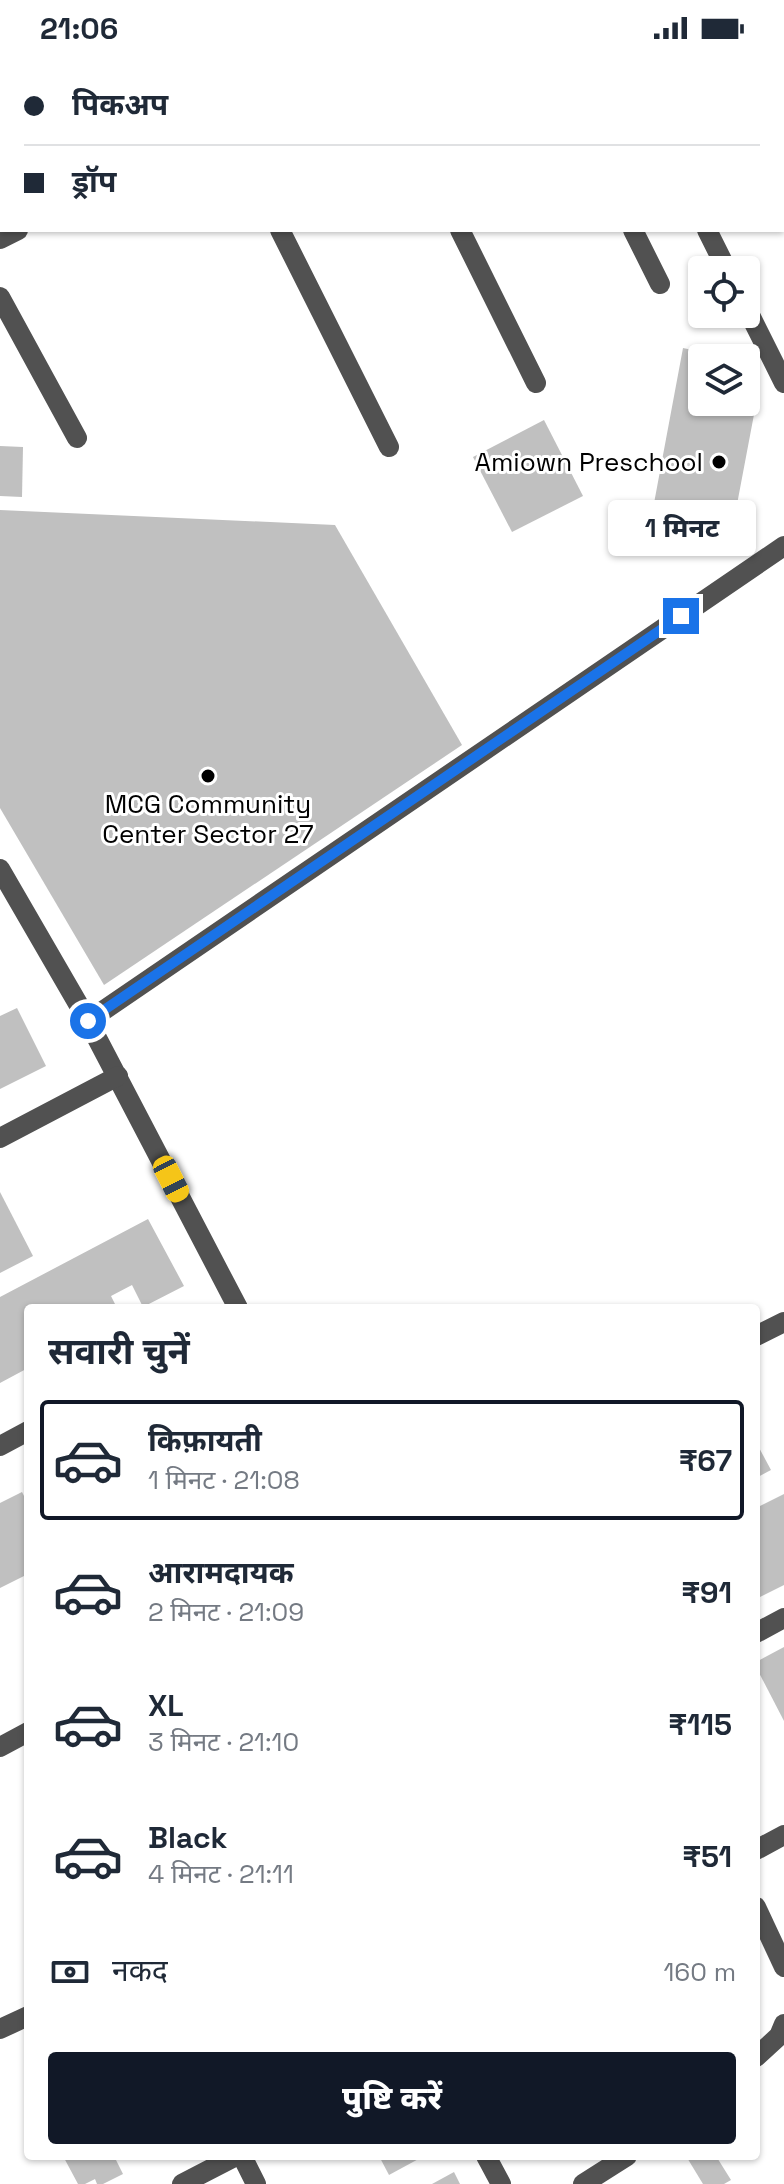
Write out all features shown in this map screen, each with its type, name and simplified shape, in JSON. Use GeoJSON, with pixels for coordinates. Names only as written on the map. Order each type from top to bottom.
{"type":"FeatureCollection","features":[{"type":"Feature","properties":{"kind":"street"},"geometry":{"type":"LineString","coordinates":[[281,232],[389,447]]}},
{"type":"Feature","properties":{"kind":"street"},"geometry":{"type":"LineString","coordinates":[[461,232],[536,383]]}},
{"type":"Feature","properties":{"kind":"street"},"geometry":{"type":"LineString","coordinates":[[634,232],[660,284]]}},
{"type":"Feature","properties":{"kind":"street"},"geometry":{"type":"LineString","coordinates":[[708,232],[720,256]]}},
{"type":"Feature","properties":{"kind":"street"},"geometry":{"type":"LineString","coordinates":[[0,297],[77,438]]}},
{"type":"Feature","properties":{"kind":"street"},"geometry":{"type":"LineString","coordinates":[[756,328],[784,383]]}},
{"type":"Feature","properties":{"kind":"street"},"geometry":{"type":"LineString","coordinates":[[88,1021],[784,546]]}},
{"type":"Feature","properties":{"kind":"street"},"geometry":{"type":"LineString","coordinates":[[0,869],[118,1076],[236,1304]]}},
{"type":"Feature","properties":{"kind":"street"},"geometry":{"type":"LineString","coordinates":[[0,1138],[118,1076]]}},
{"type":"Feature","properties":{"kind":"street"},"geometry":{"type":"LineString","coordinates":[[760,1334],[784,1322]]}},
{"type":"Feature","properties":{"kind":"street"},"geometry":{"type":"LineString","coordinates":[[0,1446],[24,1433]]}},
{"type":"Feature","properties":{"kind":"street"},"geometry":{"type":"LineString","coordinates":[[760,1631],[784,1618]]}},
{"type":"Feature","properties":{"kind":"street"},"geometry":{"type":"LineString","coordinates":[[0,1747],[24,1734]]}},
{"type":"Feature","properties":{"kind":"street"},"geometry":{"type":"LineString","coordinates":[[760,1848],[784,1835]]}},
{"type":"Feature","properties":{"kind":"street"},"geometry":{"type":"LineString","coordinates":[[760,1916],[784,1967]]}},
{"type":"Feature","properties":{"kind":"street"},"geometry":{"type":"LineString","coordinates":[[0,2029],[24,2018]]}},
{"type":"Feature","properties":{"kind":"street"},"geometry":{"type":"LineString","coordinates":[[760,2053],[779,2036],[784,2024]]}},
{"type":"Feature","properties":{"kind":"street"},"geometry":{"type":"LineString","coordinates":[[182,2184],[231,2160]]}},
{"type":"Feature","properties":{"kind":"street"},"geometry":{"type":"LineString","coordinates":[[241,2160],[256,2184]]}},
{"type":"Feature","properties":{"kind":"street"},"geometry":{"type":"LineString","coordinates":[[488,2160],[501,2184]]}},
{"type":"Feature","properties":{"kind":"street"},"geometry":{"type":"LineString","coordinates":[[583,2184],[621,2160]]}},
{"type":"Feature","properties":{"kind":"building"},"geometry":{"type":"Polygon","coordinates":[[[683,348],[688,349],[688,416],[754,416],[735,515],[716,527],[652,514],[683,348]]]}},
{"type":"Feature","properties":{"kind":"building"},"geometry":{"type":"Polygon","coordinates":[[[544,420],[583,496],[512,532],[473,457],[544,420]]]}},
{"type":"Feature","properties":{"kind":"building"},"geometry":{"type":"Polygon","coordinates":[[[0,446],[23,447],[22,497],[0,496],[0,446]]]}},
{"type":"Feature","properties":{"kind":"building","name":"MCG Community Center Sector 27"},"geometry":{"type":"Polygon","coordinates":[[[0,510],[335,525],[462,745],[104,985],[0,808],[0,510]]]}},
{"type":"Feature","properties":{"kind":"building"},"geometry":{"type":"Polygon","coordinates":[[[17,1008],[46,1066],[0,1089],[0,1016],[17,1008]]]}},
{"type":"Feature","properties":{"kind":"building"},"geometry":{"type":"Polygon","coordinates":[[[0,1192],[33,1256],[0,1273],[0,1192]]]}},
{"type":"Feature","properties":{"kind":"building"},"geometry":{"type":"Polygon","coordinates":[[[148,1219],[184,1286],[149,1304],[142,1304],[132,1285],[111,1296],[115,1304],[24,1304],[24,1370],[0,1383],[0,1297],[148,1219]]]}},
{"type":"Feature","properties":{"kind":"building"},"geometry":{"type":"Polygon","coordinates":[[[760,1449],[771,1470],[760,1476],[760,1449]]]}},
{"type":"Feature","properties":{"kind":"building"},"geometry":{"type":"Polygon","coordinates":[[[22,1492],[24,1496],[24,1576],[0,1588],[0,1503],[22,1492]]]}},
{"type":"Feature","properties":{"kind":"building"},"geometry":{"type":"Polygon","coordinates":[[[784,1494],[784,1585],[760,1597],[760,1506],[784,1494]]]}},
{"type":"Feature","properties":{"kind":"building"},"geometry":{"type":"Polygon","coordinates":[[[784,1647],[784,1721],[760,1675],[760,1660],[784,1647]]]}},
{"type":"Feature","properties":{"kind":"building"},"geometry":{"type":"Polygon","coordinates":[[[65,2160],[116,2160],[123,2174],[103,2184],[97,2184],[95,2179],[78,2184],[65,2160]]]}},
{"type":"Feature","properties":{"kind":"building"},"geometry":{"type":"Polygon","coordinates":[[[381,2160],[417,2160],[389,2175],[381,2160]]]}},
{"type":"Feature","properties":{"kind":"building"},"geometry":{"type":"Polygon","coordinates":[[[688,2160],[718,2160],[731,2180],[724,2184],[703,2184],[688,2160]]]}},
{"type":"Feature","properties":{"kind":"building"},"geometry":{"type":"Polygon","coordinates":[[[454,2172],[460,2184],[432,2184],[454,2172]]]}},
{"type":"Feature","properties":{"kind":"place","name":"Amiown Preschool"},"geometry":{"type":"Point","coordinates":[719,462]}},
{"type":"Feature","properties":{"kind":"place","name":"MCG Community Center Sector 27"},"geometry":{"type":"Point","coordinates":[208,776]}},
{"type":"Feature","properties":{"kind":"route"},"geometry":{"type":"LineString","coordinates":[[88,1021],[681,616]]}}]}
